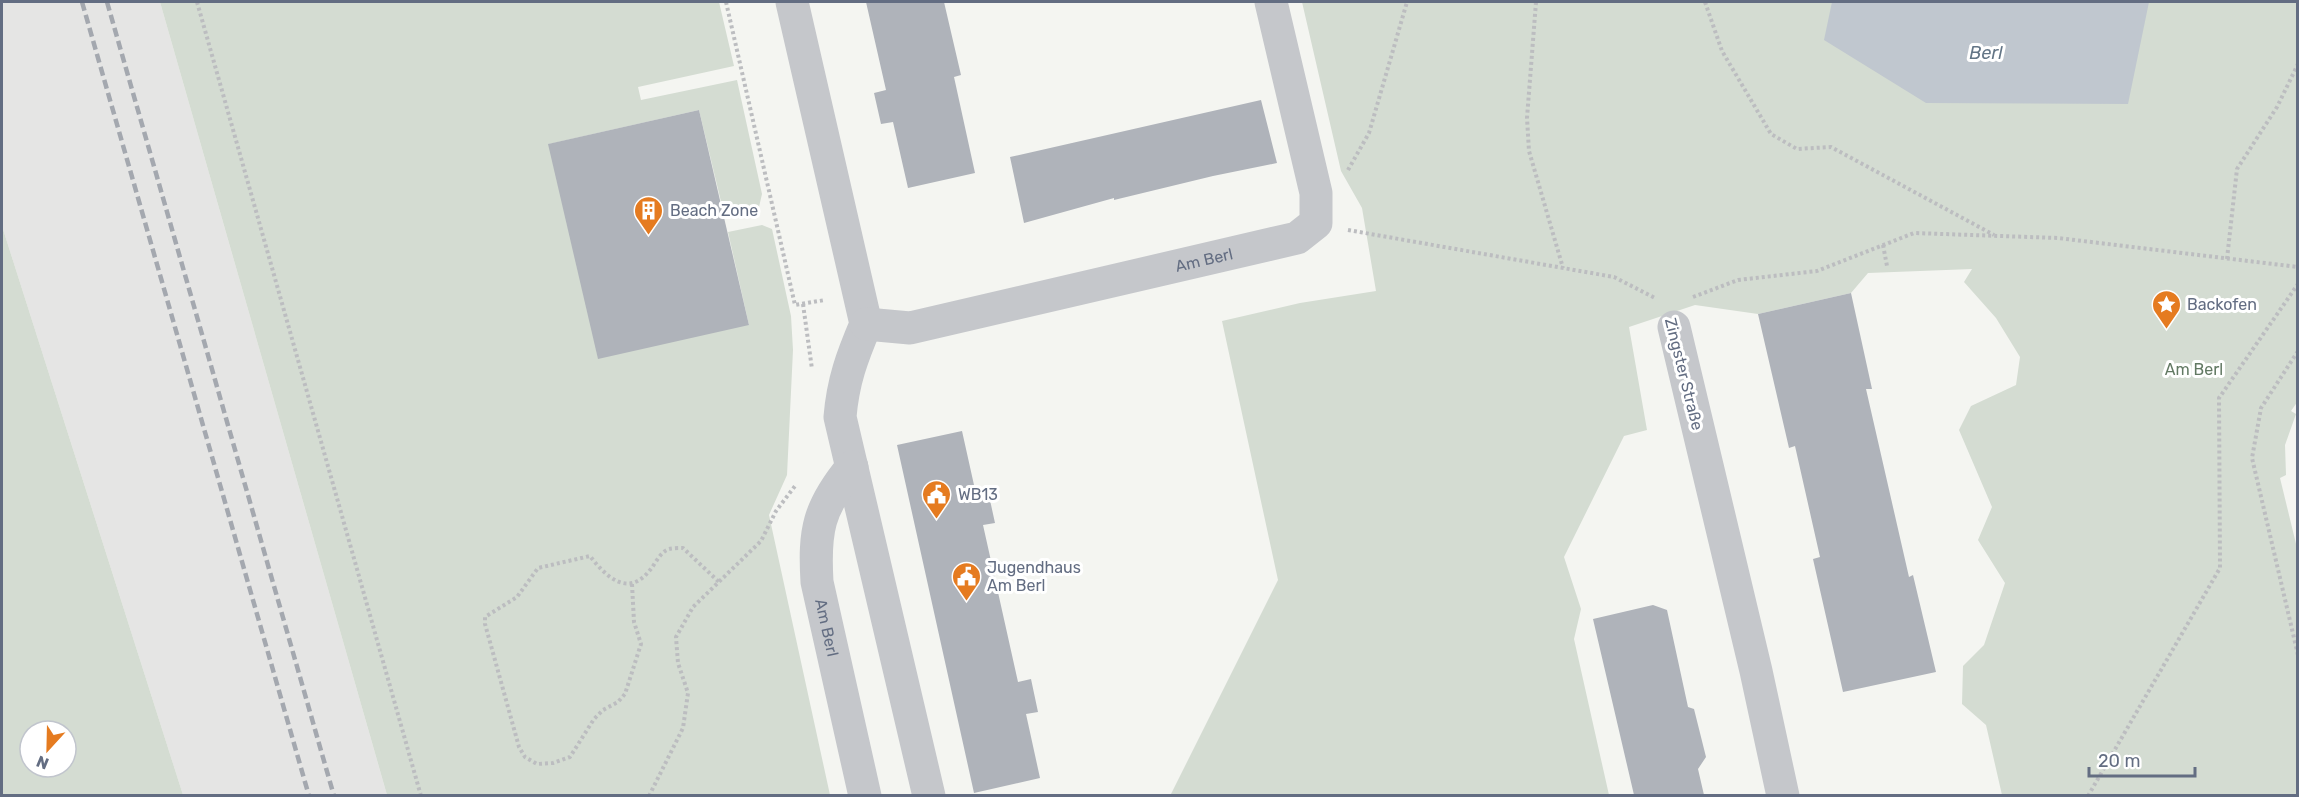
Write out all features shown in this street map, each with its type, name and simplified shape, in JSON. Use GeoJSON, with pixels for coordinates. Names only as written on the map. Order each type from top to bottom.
{"type":"FeatureCollection","features":[{"type":"Feature","properties":{"kind":"street"},"geometry":{"type":"LineString","coordinates":[[792,2],[863,309],[842,391],[840,417],[929,795]]}},
{"type":"Feature","properties":{"kind":"street"},"geometry":{"type":"LineString","coordinates":[[1271,2],[1316,208]]}},
{"type":"Feature","properties":{"kind":"street","name":"Am Berl"},"geometry":{"type":"LineString","coordinates":[[863,309],[910,328],[1297,238],[1316,208]]}},
{"type":"Feature","properties":{"kind":"street","name":"Zingster Straße"},"geometry":{"type":"LineString","coordinates":[[1673,322],[1756,670],[1783,795]]}},
{"type":"Feature","properties":{"kind":"street","name":"Am Berl"},"geometry":{"type":"LineString","coordinates":[[852,467],[836,487],[823,511],[815,548],[817,582],[865,795]]}},
{"type":"Feature","properties":{"kind":"path"},"geometry":{"type":"LineString","coordinates":[[197,2],[421,795]]}},
{"type":"Feature","properties":{"kind":"path"},"geometry":{"type":"LineString","coordinates":[[726,2],[795,305],[863,309]]}},
{"type":"Feature","properties":{"kind":"path"},"geometry":{"type":"LineString","coordinates":[[1316,208],[1338,188],[1369,132],[1407,2]]}},
{"type":"Feature","properties":{"kind":"path"},"geometry":{"type":"LineString","coordinates":[[1536,2],[1527,118],[1529,151],[1563,268]]}},
{"type":"Feature","properties":{"kind":"path"},"geometry":{"type":"LineString","coordinates":[[1705,2],[1722,51],[1771,134],[1797,148],[1830,147],[1995,236]]}},
{"type":"Feature","properties":{"kind":"path"},"geometry":{"type":"LineString","coordinates":[[2227,259],[2237,169],[2277,107],[2298,64]]}},
{"type":"Feature","properties":{"kind":"path","name":"Zingster Straße"},"geometry":{"type":"LineString","coordinates":[[1316,208],[1563,268],[1614,277],[1661,301],[1673,322]]}},
{"type":"Feature","properties":{"kind":"path"},"geometry":{"type":"LineString","coordinates":[[1673,322],[1692,298],[1738,280],[1817,270],[1914,233],[2058,238],[2298,267]]}},
{"type":"Feature","properties":{"kind":"path"},"geometry":{"type":"LineString","coordinates":[[1883,245],[1887,266]]}},
{"type":"Feature","properties":{"kind":"path"},"geometry":{"type":"LineString","coordinates":[[2088,795],[2220,568],[2219,398],[2298,284]]}},
{"type":"Feature","properties":{"kind":"path"},"geometry":{"type":"LineString","coordinates":[[2298,351],[2261,408],[2252,458],[2298,655]]}},
{"type":"Feature","properties":{"kind":"path"},"geometry":{"type":"LineString","coordinates":[[650,795],[683,728],[688,693],[678,663],[676,637],[693,607],[760,541],[776,511],[801,478]]}},
{"type":"Feature","properties":{"kind":"path"},"geometry":{"type":"LineString","coordinates":[[632,584],[634,622],[641,644],[626,694],[594,719],[570,757],[553,763],[537,764],[525,757],[519,747],[485,617],[518,597],[538,568],[590,556],[603,574],[621,583],[632,584],[642,580],[660,555],[669,549],[683,548],[718,582]]}},
{"type":"Feature","properties":{"kind":"shaded area"},"geometry":{"type":"Polygon","coordinates":[[[2,2],[160,2],[387,795],[183,795],[2,226],[2,2]]]}},
{"type":"Feature","properties":{"kind":"green space"},"geometry":{"type":"Polygon","coordinates":[[[160,2],[719,2],[734,66],[638,87],[641,100],[737,80],[762,194],[759,207],[724,214],[699,110],[549,144],[749,325],[728,232],[762,225],[772,229],[791,316],[793,350],[787,475],[769,515],[830,795],[387,795],[160,2]]]}},
{"type":"Feature","properties":{"kind":"green space"},"geometry":{"type":"Polygon","coordinates":[[[1302,2],[2297,2],[2298,401],[2291,411],[2296,414],[2285,445],[2286,475],[2280,478],[2298,552],[2297,795],[2002,795],[1986,725],[1962,704],[1963,666],[1984,645],[2005,583],[1978,540],[1992,507],[1959,430],[1971,406],[2016,385],[2020,357],[1996,318],[1964,282],[1972,269],[1868,273],[1851,293],[1758,314],[1695,305],[1629,327],[1647,430],[1624,436],[1564,557],[1581,609],[1574,639],[1609,795],[1170,796],[1278,580],[1222,321],[1300,303],[1376,291],[1362,208],[1341,171],[1302,2]]]}},
{"type":"Feature","properties":{"kind":"green space"},"geometry":{"type":"Polygon","coordinates":[[[2,226],[183,795],[2,795],[2,226]]]}},
{"type":"Feature","properties":{"kind":"water","name":"Berl"},"geometry":{"type":"Polygon","coordinates":[[[1832,2],[2149,2],[2128,104],[1926,103],[1824,40],[1832,2]]]}},
{"type":"Feature","properties":{"kind":"building"},"geometry":{"type":"Polygon","coordinates":[[[866,2],[944,2],[961,75],[954,77],[975,173],[908,188],[893,122],[881,124],[874,93],[886,90],[866,2]]]}},
{"type":"Feature","properties":{"kind":"building"},"geometry":{"type":"Polygon","coordinates":[[[1261,100],[1277,163],[1114,200],[1114,198],[1024,223],[1010,157],[1261,100]]]}},
{"type":"Feature","properties":{"kind":"building","name":"Beach Zone"},"geometry":{"type":"Polygon","coordinates":[[[699,110],[749,325],[598,359],[548,144],[699,110]]]}},
{"type":"Feature","properties":{"kind":"building"},"geometry":{"type":"Polygon","coordinates":[[[1851,293],[1872,389],[1866,389],[1909,577],[1913,575],[1936,672],[1843,692],[1813,559],[1820,557],[1795,446],[1789,448],[1758,314],[1851,293]]]}},
{"type":"Feature","properties":{"kind":"building","name":"Jugendhaus Am Berl"},"geometry":{"type":"Polygon","coordinates":[[[962,431],[976,494],[988,491],[995,523],[983,525],[1018,682],[1031,679],[1038,712],[1026,714],[1040,778],[974,793],[897,445],[962,431]]]}},
{"type":"Feature","properties":{"kind":"building"},"geometry":{"type":"Polygon","coordinates":[[[1653,605],[1667,610],[1688,707],[1694,709],[1706,757],[1698,769],[1704,795],[1634,795],[1593,619],[1653,605]]]}},
{"type":"Feature","properties":{"kind":"railway"},"geometry":{"type":"LineString","coordinates":[[82,2],[309,796]]}},
{"type":"Feature","properties":{"kind":"railway"},"geometry":{"type":"LineString","coordinates":[[107,2],[334,796]]}},
{"type":"Feature","properties":{"kind":"place","name":"Beach Zone"},"geometry":{"type":"Point","coordinates":[649,236]}},
{"type":"Feature","properties":{"kind":"place","name":"Backofen"},"geometry":{"type":"Point","coordinates":[2166,330]}},
{"type":"Feature","properties":{"kind":"place","name":"WB13"},"geometry":{"type":"Point","coordinates":[937,520]}},
{"type":"Feature","properties":{"kind":"place","name":"Jugendhaus Am Berl"},"geometry":{"type":"Point","coordinates":[966,602]}}]}
